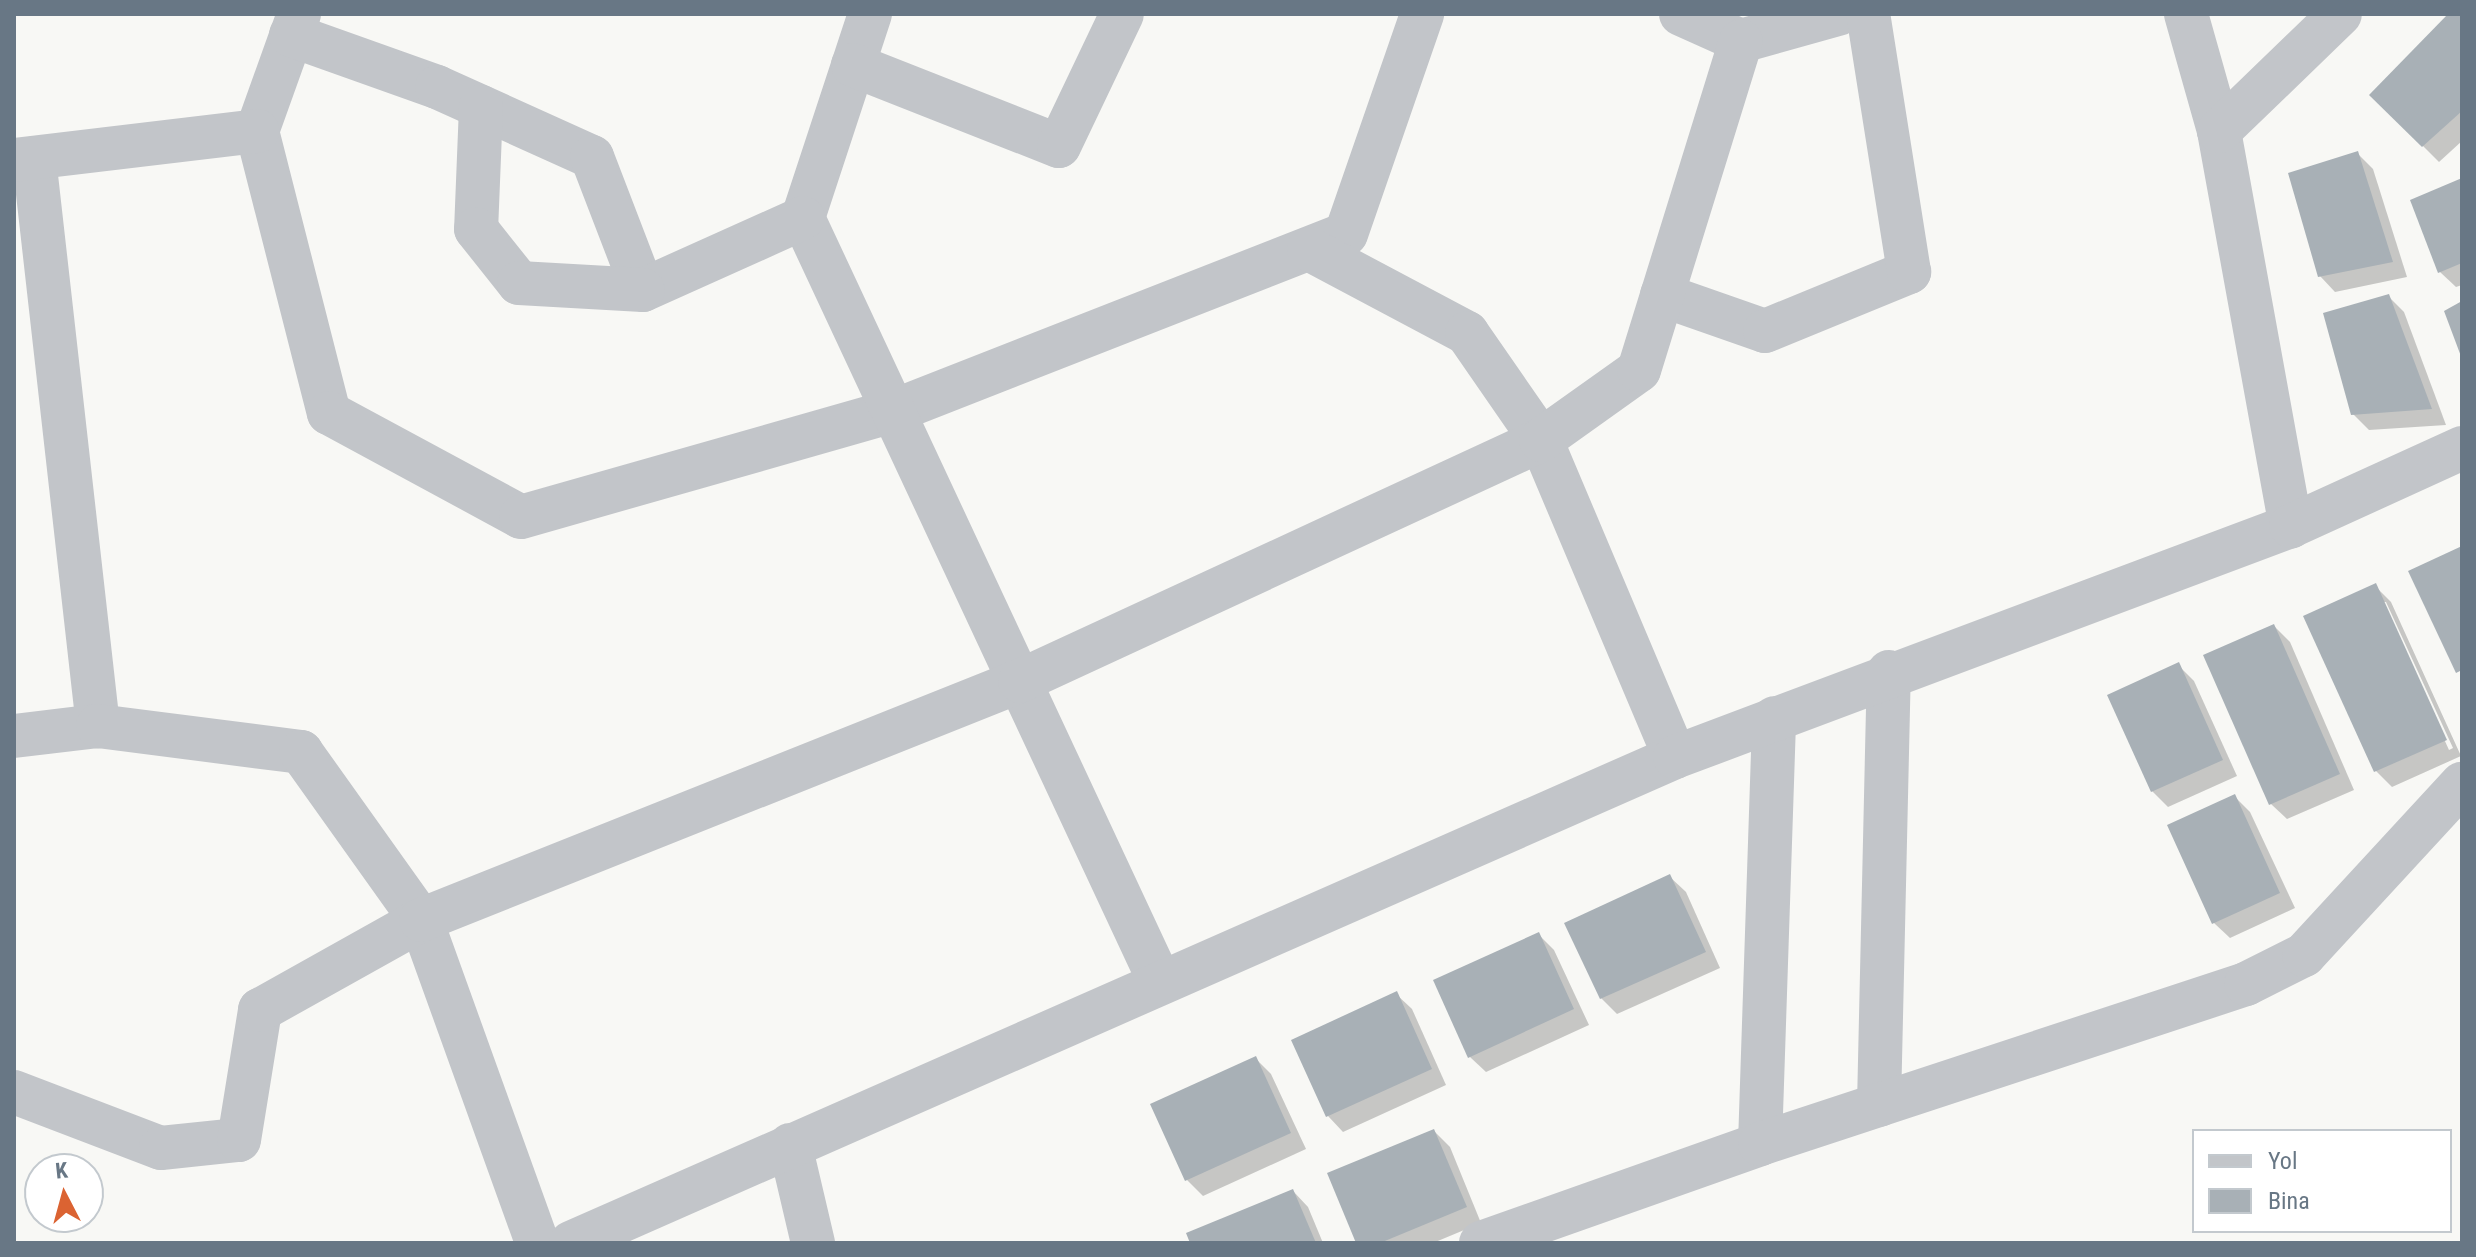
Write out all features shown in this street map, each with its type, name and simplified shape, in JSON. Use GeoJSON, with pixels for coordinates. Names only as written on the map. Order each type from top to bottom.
{"type":"FeatureCollection","features":[{"type":"Feature","properties":{"kind":"street"},"geometry":{"type":"LineString","coordinates":[[870,14],[803,218],[1159,980]]}},
{"type":"Feature","properties":{"kind":"street"},"geometry":{"type":"LineString","coordinates":[[853,65],[1059,146],[1122,14]]}},
{"type":"Feature","properties":{"kind":"street"},"geometry":{"type":"LineString","coordinates":[[643,290],[592,157],[295,24],[257,131],[329,413],[521,517],[894,411],[1346,234],[1422,14]]}},
{"type":"Feature","properties":{"kind":"street"},"geometry":{"type":"LineString","coordinates":[[1681,14],[1741,41],[1838,14]]}},
{"type":"Feature","properties":{"kind":"street"},"geometry":{"type":"LineString","coordinates":[[1662,295],[1765,331],[1909,272],[1868,14]]}},
{"type":"Feature","properties":{"kind":"street"},"geometry":{"type":"LineString","coordinates":[[2186,14],[2219,131],[2291,526]]}},
{"type":"Feature","properties":{"kind":"street"},"geometry":{"type":"LineString","coordinates":[[2219,131],[2340,14]]}},
{"type":"Feature","properties":{"kind":"street"},"geometry":{"type":"LineString","coordinates":[[14,1092],[161,1148],[239,1140],[260,1010],[421,920],[1020,681],[1541,440],[1639,370],[1741,41]]}},
{"type":"Feature","properties":{"kind":"street"},"geometry":{"type":"LineString","coordinates":[[481,107],[476,229],[519,283],[643,290],[803,218]]}},
{"type":"Feature","properties":{"kind":"street"},"geometry":{"type":"LineString","coordinates":[[98,726],[24,159],[257,131]]}},
{"type":"Feature","properties":{"kind":"street"},"geometry":{"type":"LineString","coordinates":[[1309,249],[1467,333],[1541,440],[1675,757]]}},
{"type":"Feature","properties":{"kind":"street"},"geometry":{"type":"LineString","coordinates":[[571,1243],[1159,980],[1675,757],[1889,672],[2291,526],[2462,448]]}},
{"type":"Feature","properties":{"kind":"street"},"geometry":{"type":"LineString","coordinates":[[1879,1105],[1889,672]]}},
{"type":"Feature","properties":{"kind":"street"},"geometry":{"type":"LineString","coordinates":[[1760,1144],[1774,718]]}},
{"type":"Feature","properties":{"kind":"street"},"geometry":{"type":"LineString","coordinates":[[14,736],[98,726],[301,752],[421,920],[537,1243]]}},
{"type":"Feature","properties":{"kind":"street"},"geometry":{"type":"LineString","coordinates":[[1481,1243],[1760,1144],[2246,984],[2304,955],[2462,784]]}},
{"type":"Feature","properties":{"kind":"street"},"geometry":{"type":"LineString","coordinates":[[790,1145],[813,1243]]}},
{"type":"Feature","properties":{"kind":"building"},"geometry":{"type":"Polygon","coordinates":[[[2448,14],[2462,14],[2462,111],[2422,147],[2369,95],[2448,14]]]}},
{"type":"Feature","properties":{"kind":"building"},"geometry":{"type":"Polygon","coordinates":[[[2358,151],[2393,262],[2318,277],[2288,173],[2358,151]]]}},
{"type":"Feature","properties":{"kind":"building"},"geometry":{"type":"Polygon","coordinates":[[[2462,178],[2462,263],[2438,273],[2410,200],[2462,178]]]}},
{"type":"Feature","properties":{"kind":"building"},"geometry":{"type":"Polygon","coordinates":[[[2389,294],[2432,409],[2351,415],[2323,313],[2389,294]]]}},
{"type":"Feature","properties":{"kind":"building"},"geometry":{"type":"Polygon","coordinates":[[[2462,301],[2462,359],[2444,311],[2462,301]]]}},
{"type":"Feature","properties":{"kind":"building"},"geometry":{"type":"Polygon","coordinates":[[[2462,546],[2462,670],[2456,673],[2408,571],[2462,546]]]}},
{"type":"Feature","properties":{"kind":"building"},"geometry":{"type":"Polygon","coordinates":[[[2376,583],[2447,740],[2374,772],[2303,616],[2376,583]]]}},
{"type":"Feature","properties":{"kind":"building"},"geometry":{"type":"Polygon","coordinates":[[[2274,624],[2340,774],[2269,805],[2203,655],[2274,624]]]}},
{"type":"Feature","properties":{"kind":"building"},"geometry":{"type":"Polygon","coordinates":[[[2179,662],[2223,760],[2151,792],[2107,695],[2179,662]]]}},
{"type":"Feature","properties":{"kind":"building"},"geometry":{"type":"Polygon","coordinates":[[[2235,794],[2280,893],[2212,924],[2167,825],[2235,794]]]}},
{"type":"Feature","properties":{"kind":"building"},"geometry":{"type":"Polygon","coordinates":[[[1670,874],[1706,952],[1600,999],[1564,923],[1670,874]]]}},
{"type":"Feature","properties":{"kind":"building"},"geometry":{"type":"Polygon","coordinates":[[[1539,932],[1574,1009],[1468,1058],[1433,980],[1539,932]]]}},
{"type":"Feature","properties":{"kind":"building"},"geometry":{"type":"Polygon","coordinates":[[[1397,991],[1432,1069],[1326,1117],[1291,1040],[1397,991]]]}},
{"type":"Feature","properties":{"kind":"building"},"geometry":{"type":"Polygon","coordinates":[[[1256,1056],[1291,1133],[1185,1181],[1150,1104],[1256,1056]]]}},
{"type":"Feature","properties":{"kind":"building"},"geometry":{"type":"Polygon","coordinates":[[[1434,1129],[1467,1207],[1380,1243],[1356,1243],[1327,1173],[1434,1129]]]}},
{"type":"Feature","properties":{"kind":"building"},"geometry":{"type":"Polygon","coordinates":[[[1293,1189],[1316,1243],[1190,1243],[1186,1233],[1293,1189]]]}}]}
